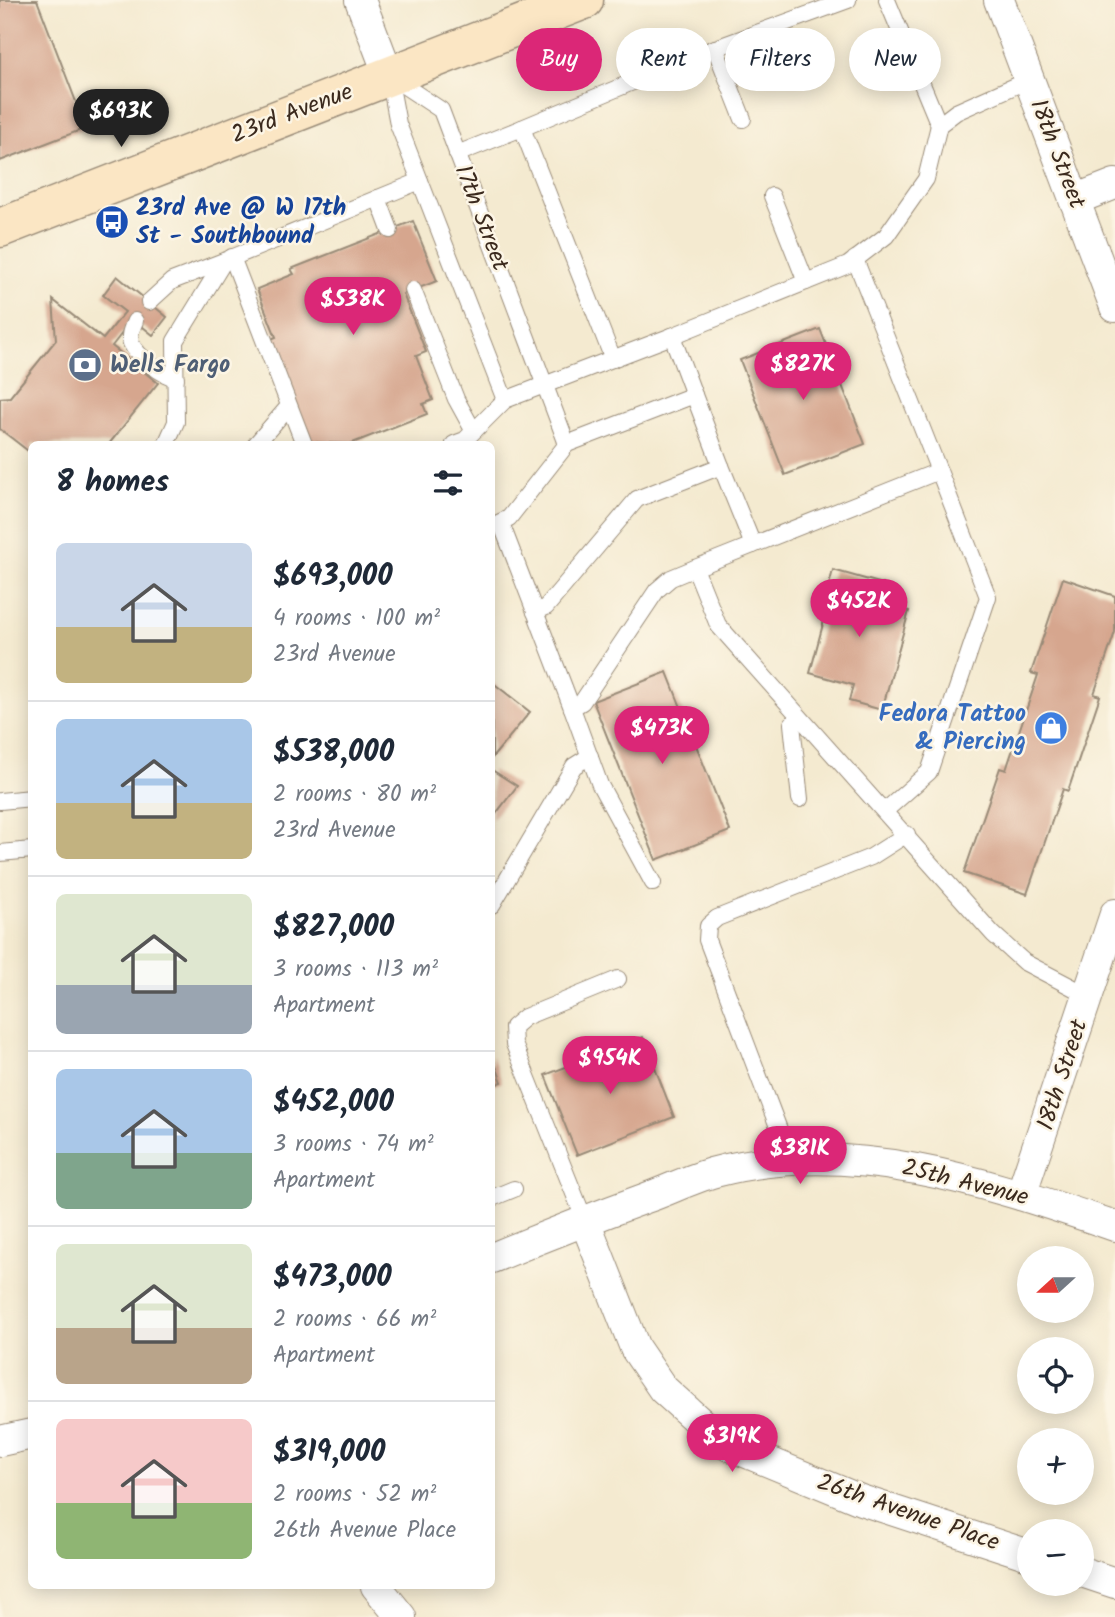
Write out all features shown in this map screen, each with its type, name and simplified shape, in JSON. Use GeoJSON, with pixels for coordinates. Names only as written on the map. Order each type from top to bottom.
{"type":"FeatureCollection","features":[{"type":"Feature","properties":{"kind":"main road","name":"23rd Avenue"},"geometry":{"type":"LineString","coordinates":[[0,228],[584,0]]}},
{"type":"Feature","properties":{"kind":"street","name":"17th Street"},"geometry":{"type":"LineString","coordinates":[[360,0],[389,76]]}},
{"type":"Feature","properties":{"kind":"street","name":"18th Street"},"geometry":{"type":"LineString","coordinates":[[999,0],[1115,307]]}},
{"type":"Feature","properties":{"kind":"street"},"geometry":{"type":"LineString","coordinates":[[1074,200],[1115,184]]}},
{"type":"Feature","properties":{"kind":"street","name":"18th Street"},"geometry":{"type":"LineString","coordinates":[[1021,1195],[1115,914]]}},
{"type":"Feature","properties":{"kind":"street","name":"25th Avenue"},"geometry":{"type":"LineString","coordinates":[[495,1257],[715,1172],[791,1161],[856,1159],[914,1168],[1021,1195],[1115,1226]]}},
{"type":"Feature","properties":{"kind":"street","name":"26th Avenue Place"},"geometry":{"type":"LineString","coordinates":[[585,1221],[635,1348],[663,1390],[723,1443],[861,1500],[1017,1551]]}},
{"type":"Feature","properties":{"kind":"street"},"geometry":{"type":"LineString","coordinates":[[0,1441],[28,1435]]}},
{"type":"Feature","properties":{"kind":"street"},"geometry":{"type":"LineString","coordinates":[[1094,1576],[1115,1583]]}},
{"type":"Feature","properties":{"kind":"street"},"geometry":{"type":"LineString","coordinates":[[378,1589],[401,1617]]}},
{"type":"Feature","properties":{"kind":"lane"},"geometry":{"type":"LineString","coordinates":[[457,154],[715,48],[848,0]]}},
{"type":"Feature","properties":{"kind":"lane"},"geometry":{"type":"LineString","coordinates":[[462,441],[505,400],[806,282],[855,259],[886,236],[926,179],[939,125],[887,0]]}},
{"type":"Feature","properties":{"kind":"lane"},"geometry":{"type":"LineString","coordinates":[[715,48],[743,119]]}},
{"type":"Feature","properties":{"kind":"lane","name":"17th Street"},"geometry":{"type":"LineString","coordinates":[[389,76],[441,110],[567,444]]}},
{"type":"Feature","properties":{"kind":"lane","name":"17th Street"},"geometry":{"type":"LineString","coordinates":[[389,76],[398,124],[505,400]]}},
{"type":"Feature","properties":{"kind":"lane"},"geometry":{"type":"LineString","coordinates":[[939,125],[956,112],[1028,80]]}},
{"type":"Feature","properties":{"kind":"lane"},"geometry":{"type":"LineString","coordinates":[[522,128],[613,359]]}},
{"type":"Feature","properties":{"kind":"lane"},"geometry":{"type":"LineString","coordinates":[[149,302],[172,281],[420,181]]}},
{"type":"Feature","properties":{"kind":"lane"},"geometry":{"type":"LineString","coordinates":[[772,196],[806,282]]}},
{"type":"Feature","properties":{"kind":"lane"},"geometry":{"type":"LineString","coordinates":[[378,198],[390,230]]}},
{"type":"Feature","properties":{"kind":"lane"},"geometry":{"type":"LineString","coordinates":[[167,441],[176,422],[175,341],[228,259]]}},
{"type":"Feature","properties":{"kind":"lane"},"geometry":{"type":"LineString","coordinates":[[228,259],[303,441]]}},
{"type":"Feature","properties":{"kind":"lane"},"geometry":{"type":"LineString","coordinates":[[855,259],[988,597],[929,772],[886,810]]}},
{"type":"Feature","properties":{"kind":"lane"},"geometry":{"type":"LineString","coordinates":[[413,290],[456,399],[473,430]]}},
{"type":"Feature","properties":{"kind":"lane"},"geometry":{"type":"LineString","coordinates":[[135,321],[130,333],[131,342],[139,354],[176,378]]}},
{"type":"Feature","properties":{"kind":"lane"},"geometry":{"type":"LineString","coordinates":[[671,336],[753,545]]}},
{"type":"Feature","properties":{"kind":"lane"},"geometry":{"type":"LineString","coordinates":[[653,883],[600,785],[535,612],[496,525],[509,519],[567,444],[694,394]]}},
{"type":"Feature","properties":{"kind":"lane"},"geometry":{"type":"LineString","coordinates":[[259,441],[289,406]]}},
{"type":"Feature","properties":{"kind":"lane"},"geometry":{"type":"LineString","coordinates":[[535,612],[546,607],[637,499],[721,466]]}},
{"type":"Feature","properties":{"kind":"lane"},"geometry":{"type":"LineString","coordinates":[[572,708],[582,702],[657,590],[671,578],[939,471]]}},
{"type":"Feature","properties":{"kind":"lane"},"geometry":{"type":"LineString","coordinates":[[695,568],[718,625],[798,718],[886,810],[993,933],[1024,962],[1088,996]]}},
{"type":"Feature","properties":{"kind":"lane"},"geometry":{"type":"LineString","coordinates":[[798,718],[792,724],[800,799]]}},
{"type":"Feature","properties":{"kind":"lane"},"geometry":{"type":"LineString","coordinates":[[495,900],[575,766],[590,756]]}},
{"type":"Feature","properties":{"kind":"lane"},"geometry":{"type":"LineString","coordinates":[[0,801],[28,799]]}},
{"type":"Feature","properties":{"kind":"lane"},"geometry":{"type":"LineString","coordinates":[[791,1161],[707,940],[708,926],[717,918],[871,857],[907,834]]}},
{"type":"Feature","properties":{"kind":"lane"},"geometry":{"type":"LineString","coordinates":[[0,853],[28,850]]}},
{"type":"Feature","properties":{"kind":"lane"},"geometry":{"type":"LineString","coordinates":[[585,1221],[514,1044],[513,1027],[525,1017],[618,979]]}},
{"type":"Feature","properties":{"kind":"lane"},"geometry":{"type":"LineString","coordinates":[[495,1197],[514,1189]]}},
{"type":"Feature","properties":{"kind":"building"},"geometry":{"type":"Polygon","coordinates":[[[0,0],[37,0],[86,128],[0,161],[0,0]]]}},
{"type":"Feature","properties":{"kind":"building"},"geometry":{"type":"Polygon","coordinates":[[[413,221],[437,281],[403,294],[426,352],[416,356],[433,400],[423,404],[427,414],[358,441],[306,441],[271,339],[276,337],[257,289],[294,274],[291,269],[413,221]]]}},
{"type":"Feature","properties":{"kind":"building","name":"Wells Fargo"},"geometry":{"type":"Polygon","coordinates":[[[117,276],[167,317],[153,335],[133,319],[112,346],[158,383],[111,441],[28,441],[28,451],[0,429],[0,398],[10,397],[56,340],[53,300],[103,339],[125,312],[103,295],[117,276]]]}},
{"type":"Feature","properties":{"kind":"building"},"geometry":{"type":"Polygon","coordinates":[[[820,329],[865,444],[785,475],[740,360],[820,329]]]}},
{"type":"Feature","properties":{"kind":"building"},"geometry":{"type":"Polygon","coordinates":[[[833,570],[883,584],[878,603],[909,611],[882,710],[849,701],[853,685],[810,673],[831,594],[827,593],[833,570]]]}},
{"type":"Feature","properties":{"kind":"building"},"geometry":{"type":"Polygon","coordinates":[[[1063,578],[1115,596],[1115,632],[1094,694],[1100,696],[1068,791],[1063,789],[1027,894],[964,873],[1000,768],[1006,770],[1038,675],[1031,673],[1063,578]]]}},
{"type":"Feature","properties":{"kind":"building"},"geometry":{"type":"Polygon","coordinates":[[[667,672],[730,831],[656,860],[593,701],[667,672]]]}},
{"type":"Feature","properties":{"kind":"building"},"geometry":{"type":"Polygon","coordinates":[[[495,684],[530,712],[495,754],[495,684]]]}},
{"type":"Feature","properties":{"kind":"building"},"geometry":{"type":"Polygon","coordinates":[[[495,772],[517,786],[495,815],[495,772]]]}},
{"type":"Feature","properties":{"kind":"building"},"geometry":{"type":"Polygon","coordinates":[[[643,1037],[674,1117],[577,1155],[545,1075],[643,1037]]]}},
{"type":"Feature","properties":{"kind":"building"},"geometry":{"type":"Polygon","coordinates":[[[495,1064],[502,1082],[495,1085],[495,1064]]]}},
{"type":"Feature","properties":{"kind":"place","name":"23rd Ave @ W 17th St - Southbound"},"geometry":{"type":"Point","coordinates":[112,222]}},
{"type":"Feature","properties":{"kind":"place","name":"Wells Fargo"},"geometry":{"type":"Point","coordinates":[85,365]}},
{"type":"Feature","properties":{"kind":"place","name":"Fedora Tattoo & Piercing"},"geometry":{"type":"Point","coordinates":[1051,728]}}]}
